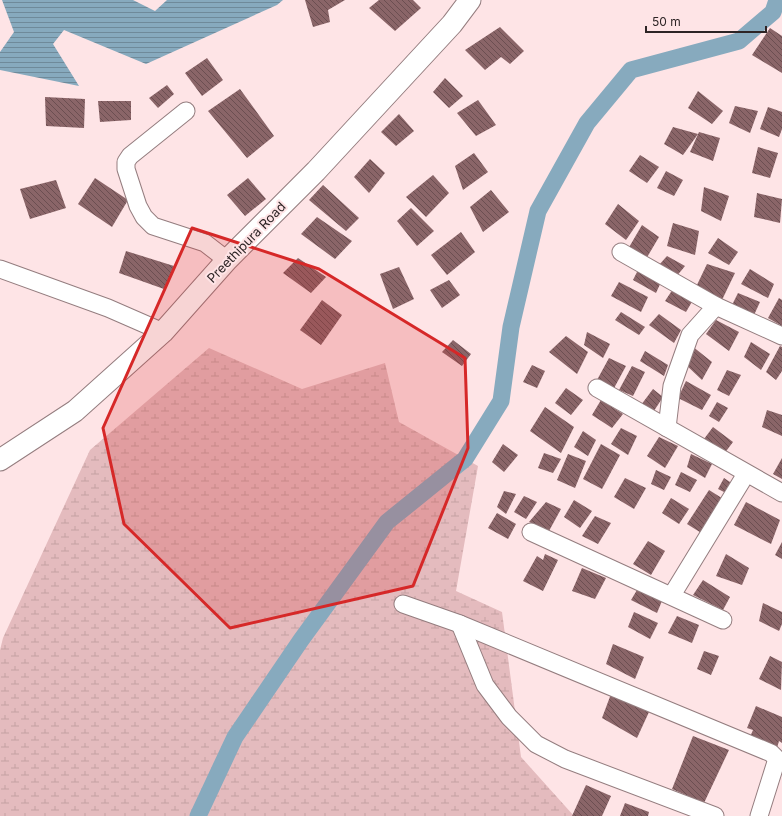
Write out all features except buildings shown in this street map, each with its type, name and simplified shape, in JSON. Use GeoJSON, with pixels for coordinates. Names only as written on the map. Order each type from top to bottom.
{"type":"FeatureCollection","features":[{"type":"Feature","properties":{"kind":"street","name":"Preethipura Road"},"geometry":{"type":"LineString","coordinates":[[0,460],[75,411],[162,332],[227,260],[316,171],[452,24],[470,0]]}},
{"type":"Feature","properties":{"kind":"street"},"geometry":{"type":"LineString","coordinates":[[186,111],[130,156],[126,162],[126,169],[138,206],[144,217],[153,226],[205,243],[227,260]]}},
{"type":"Feature","properties":{"kind":"street"},"geometry":{"type":"LineString","coordinates":[[621,252],[716,306],[782,336]]}},
{"type":"Feature","properties":{"kind":"street"},"geometry":{"type":"LineString","coordinates":[[0,269],[108,308],[162,332]]}},
{"type":"Feature","properties":{"kind":"street"},"geometry":{"type":"LineString","coordinates":[[667,428],[672,386],[690,335],[716,306]]}},
{"type":"Feature","properties":{"kind":"street"},"geometry":{"type":"LineString","coordinates":[[597,388],[746,474],[782,493]]}},
{"type":"Feature","properties":{"kind":"street"},"geometry":{"type":"LineString","coordinates":[[672,595],[746,474]]}},
{"type":"Feature","properties":{"kind":"street"},"geometry":{"type":"LineString","coordinates":[[531,532],[672,595],[723,620]]}},
{"type":"Feature","properties":{"kind":"street"},"geometry":{"type":"LineString","coordinates":[[403,604],[460,624],[771,753],[775,757],[776,762],[759,816]]}},
{"type":"Feature","properties":{"kind":"street"},"geometry":{"type":"LineString","coordinates":[[460,624],[485,685],[509,717],[536,744],[565,759],[715,816]]}},
{"type":"Feature","properties":{"kind":"highlighted area"},"geometry":{"type":"Polygon","coordinates":[[[192,228],[319,269],[465,358],[468,448],[413,586],[230,628],[124,524],[103,428],[192,228]]]}},
{"type":"Feature","properties":{"kind":"green space"},"geometry":{"type":"Polygon","coordinates":[[[209,348],[302,389],[385,363],[399,422],[478,466],[456,591],[502,612],[521,757],[574,816],[0,816],[0,650],[3,638],[90,450],[209,348]]]}},
{"type":"Feature","properties":{"kind":"water"},"geometry":{"type":"Polygon","coordinates":[[[2,0],[133,0],[155,11],[167,0],[283,0],[277,5],[146,64],[64,30],[53,44],[79,86],[0,70],[0,52],[14,32],[2,0]]]}},
{"type":"Feature","properties":{"kind":"waterway"},"geometry":{"type":"LineString","coordinates":[[198,816],[235,737],[301,640],[387,522],[465,459],[501,401],[511,327],[538,211],[587,123],[631,70],[739,41],[773,12],[777,0]]}}]}
